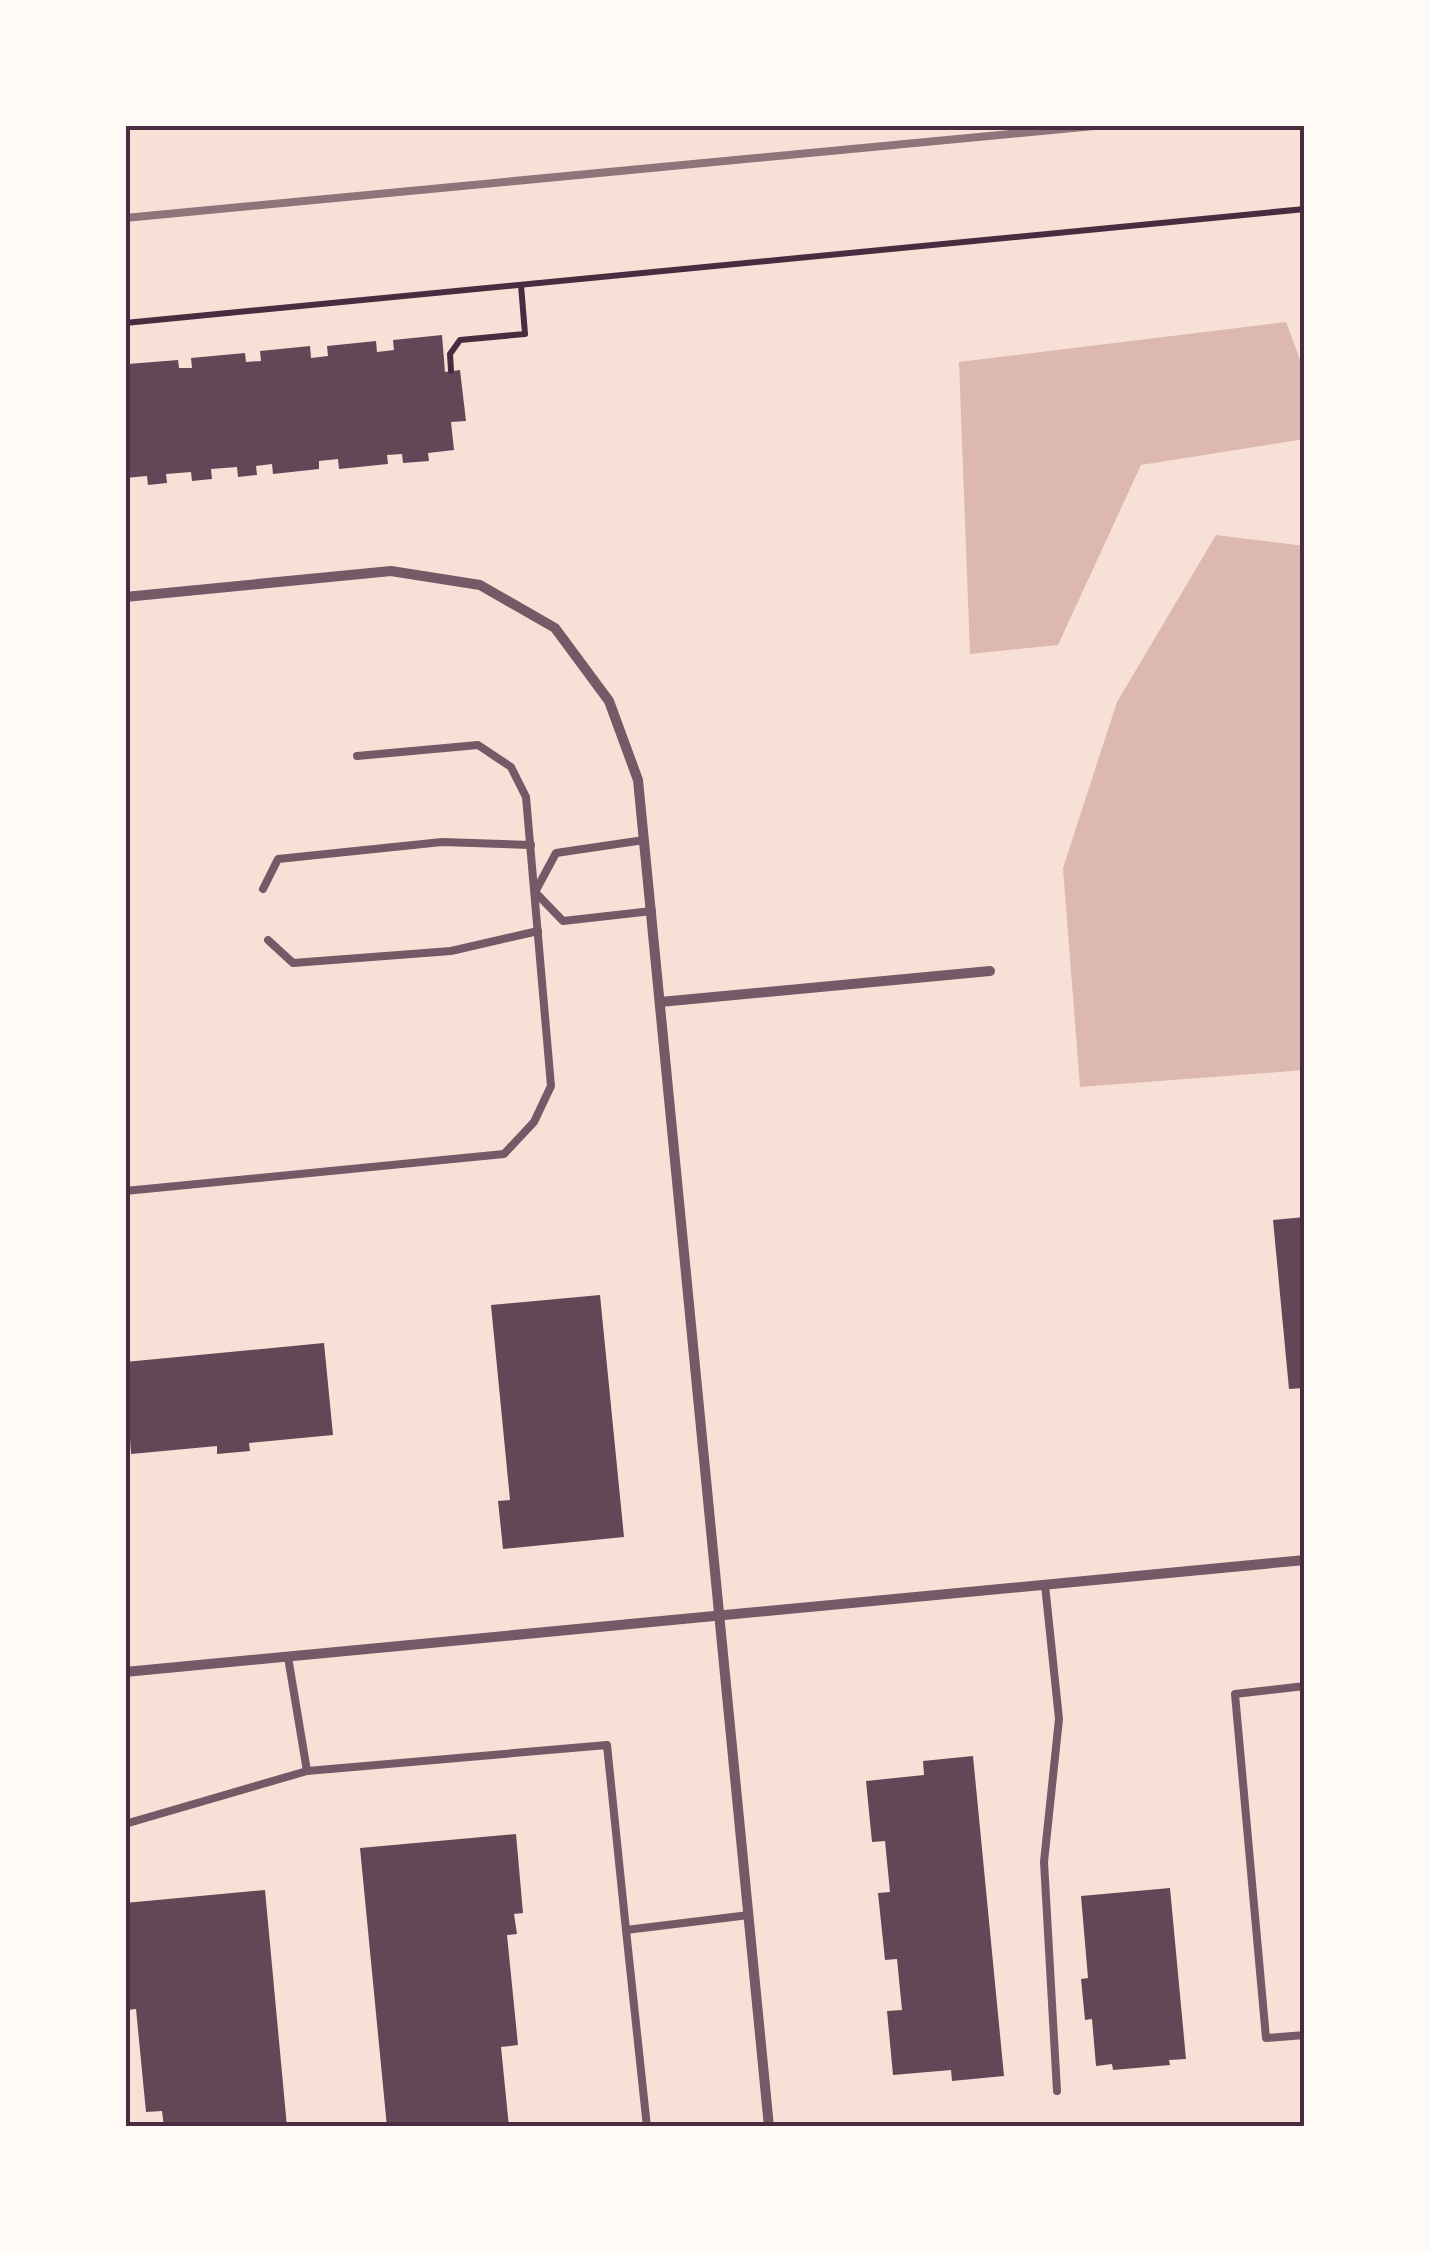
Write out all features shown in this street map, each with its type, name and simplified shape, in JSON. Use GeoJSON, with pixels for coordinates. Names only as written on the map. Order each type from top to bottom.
{"type":"FeatureCollection","features":[{"type":"Feature","properties":{"kind":"street"},"geometry":{"type":"LineString","coordinates":[[125,597],[391,571],[480,585],[555,628],[609,701],[638,780],[769,2127]]}},
{"type":"Feature","properties":{"kind":"street"},"geometry":{"type":"LineString","coordinates":[[660,1002],[990,971]]}},
{"type":"Feature","properties":{"kind":"street"},"geometry":{"type":"LineString","coordinates":[[125,1672],[1305,1560]]}},
{"type":"Feature","properties":{"kind":"lane"},"geometry":{"type":"LineString","coordinates":[[125,1191],[504,1154],[534,1122],[552,1086],[526,796],[510,767],[478,745],[358,756]]}},
{"type":"Feature","properties":{"kind":"lane"},"geometry":{"type":"LineString","coordinates":[[535,892],[556,853],[644,840]]}},
{"type":"Feature","properties":{"kind":"lane"},"geometry":{"type":"LineString","coordinates":[[263,889],[278,859],[442,842],[531,845]]}},
{"type":"Feature","properties":{"kind":"lane"},"geometry":{"type":"LineString","coordinates":[[535,892],[563,921],[652,911]]}},
{"type":"Feature","properties":{"kind":"lane"},"geometry":{"type":"LineString","coordinates":[[268,940],[293,963],[452,951],[538,932]]}},
{"type":"Feature","properties":{"kind":"lane"},"geometry":{"type":"LineString","coordinates":[[1045,1586],[1059,1719],[1044,1862],[1057,2091]]}},
{"type":"Feature","properties":{"kind":"lane"},"geometry":{"type":"LineString","coordinates":[[288,1657],[307,1770]]}},
{"type":"Feature","properties":{"kind":"lane"},"geometry":{"type":"LineString","coordinates":[[1305,1686],[1235,1694],[1266,2038],[1305,2035]]}},
{"type":"Feature","properties":{"kind":"lane"},"geometry":{"type":"LineString","coordinates":[[125,1824],[307,1770],[607,1745],[647,2127]]}},
{"type":"Feature","properties":{"kind":"lane"},"geometry":{"type":"LineString","coordinates":[[626,1930],[749,1915]]}},
{"type":"Feature","properties":{"kind":"path"},"geometry":{"type":"LineString","coordinates":[[125,324],[1305,209]]}},
{"type":"Feature","properties":{"kind":"path"},"geometry":{"type":"LineString","coordinates":[[451,371],[450,354],[460,340],[525,334],[521,285]]}},
{"type":"Feature","properties":{"kind":"shaded area"},"geometry":{"type":"Polygon","coordinates":[[[1286,322],[1305,373],[1305,439],[1141,465],[1058,645],[970,654],[959,362],[1286,322]]]}},
{"type":"Feature","properties":{"kind":"shaded area"},"geometry":{"type":"Polygon","coordinates":[[[1216,535],[1305,546],[1305,1070],[1080,1087],[1063,868],[1117,702],[1216,535]]]}},
{"type":"Feature","properties":{"kind":"building"},"geometry":{"type":"Polygon","coordinates":[[[442,335],[445,372],[460,370],[466,421],[451,422],[454,450],[428,453],[429,461],[403,463],[402,454],[387,455],[388,464],[339,469],[338,459],[319,461],[319,469],[273,474],[272,464],[256,466],[257,475],[238,477],[237,467],[211,469],[212,479],[192,481],[191,472],[166,474],[167,483],[148,485],[147,476],[125,478],[128,364],[178,360],[179,368],[192,368],[191,358],[245,353],[246,362],[261,361],[260,351],[310,346],[311,358],[328,356],[327,346],[376,341],[377,352],[394,350],[393,340],[442,335]]]}},
{"type":"Feature","properties":{"kind":"building"},"geometry":{"type":"Polygon","coordinates":[[[1305,1217],[1305,1388],[1289,1389],[1273,1220],[1305,1217]]]}},
{"type":"Feature","properties":{"kind":"building"},"geometry":{"type":"Polygon","coordinates":[[[600,1295],[624,1537],[503,1549],[498,1501],[510,1500],[491,1305],[600,1295]]]}},
{"type":"Feature","properties":{"kind":"building"},"geometry":{"type":"Polygon","coordinates":[[[324,1343],[333,1435],[249,1443],[250,1451],[217,1454],[217,1446],[131,1454],[125,1362],[324,1343]]]}},
{"type":"Feature","properties":{"kind":"building"},"geometry":{"type":"Polygon","coordinates":[[[973,1756],[1004,2076],[952,2081],[951,2070],[893,2075],[887,2011],[902,2010],[897,1959],[885,1960],[878,1893],[890,1892],[885,1841],[872,1842],[866,1781],[924,1775],[923,1761],[973,1756]]]}},
{"type":"Feature","properties":{"kind":"building"},"geometry":{"type":"Polygon","coordinates":[[[516,1834],[523,1913],[514,1914],[517,1934],[507,1935],[518,2045],[501,2047],[509,2127],[387,2127],[360,1848],[516,1834]]]}},
{"type":"Feature","properties":{"kind":"building"},"geometry":{"type":"Polygon","coordinates":[[[1170,1888],[1186,2059],[1169,2060],[1170,2065],[1113,2070],[1112,2064],[1096,2066],[1092,2019],[1085,2020],[1081,1979],[1088,1978],[1081,1896],[1170,1888]]]}},
{"type":"Feature","properties":{"kind":"building"},"geometry":{"type":"Polygon","coordinates":[[[265,1890],[287,2127],[164,2127],[162,2111],[146,2112],[136,2009],[127,2010],[125,1903],[265,1890]]]}},
{"type":"Feature","properties":{"kind":"railway"},"geometry":{"type":"LineString","coordinates":[[125,218],[1104,125]]}}]}
